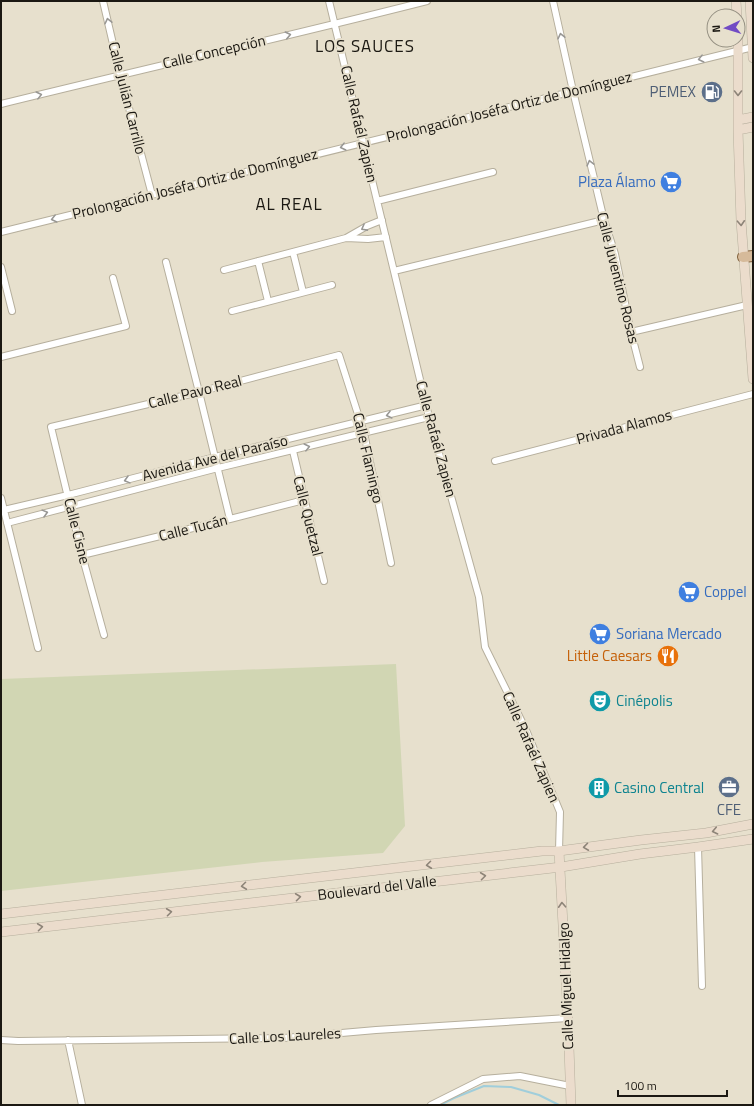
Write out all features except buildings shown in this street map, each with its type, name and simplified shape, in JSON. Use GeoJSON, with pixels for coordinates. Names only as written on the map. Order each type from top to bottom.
{"type":"FeatureCollection","features":[{"type":"Feature","properties":{"kind":"street","name":"Calle Julián Carrillo"},"geometry":{"type":"LineString","coordinates":[[103,1],[120,74],[152,195]]}},
{"type":"Feature","properties":{"kind":"street","name":"Calle Rafaél Zapien"},"geometry":{"type":"LineString","coordinates":[[329,1],[429,417],[479,597],[485,647],[526,730],[560,812],[560,867]]}},
{"type":"Feature","properties":{"kind":"street","name":"Calle Concepción"},"geometry":{"type":"LineString","coordinates":[[1,104],[427,1]]}},
{"type":"Feature","properties":{"kind":"street","name":"Calle Juventino Rosas"},"geometry":{"type":"LineString","coordinates":[[553,1],[604,220],[615,254],[631,332],[640,367]]}},
{"type":"Feature","properties":{"kind":"street"},"geometry":{"type":"LineString","coordinates":[[750,1],[753,58]]}},
{"type":"Feature","properties":{"kind":"street","name":"Prolongación Joséfa Ortiz de Domínguez"},"geometry":{"type":"LineString","coordinates":[[1,232],[753,47]]}},
{"type":"Feature","properties":{"kind":"street"},"geometry":{"type":"LineString","coordinates":[[738,50],[740,221],[748,257],[747,305],[753,380]]}},
{"type":"Feature","properties":{"kind":"street"},"geometry":{"type":"LineString","coordinates":[[738,120],[753,117]]}},
{"type":"Feature","properties":{"kind":"street"},"geometry":{"type":"LineString","coordinates":[[738,130],[753,127]]}},
{"type":"Feature","properties":{"kind":"street"},"geometry":{"type":"LineString","coordinates":[[377,201],[493,172]]}},
{"type":"Feature","properties":{"kind":"street"},"geometry":{"type":"LineString","coordinates":[[224,270],[346,238],[382,220]]}},
{"type":"Feature","properties":{"kind":"street"},"geometry":{"type":"LineString","coordinates":[[394,271],[604,220]]}},
{"type":"Feature","properties":{"kind":"street"},"geometry":{"type":"LineString","coordinates":[[346,238],[368,239],[386,237]]}},
{"type":"Feature","properties":{"kind":"street"},"geometry":{"type":"LineString","coordinates":[[293,252],[303,292]]}},
{"type":"Feature","properties":{"kind":"street"},"geometry":{"type":"LineString","coordinates":[[258,261],[268,301]]}},
{"type":"Feature","properties":{"kind":"street"},"geometry":{"type":"LineString","coordinates":[[166,262],[230,519]]}},
{"type":"Feature","properties":{"kind":"street"},"geometry":{"type":"LineString","coordinates":[[1,267],[12,311]]}},
{"type":"Feature","properties":{"kind":"street"},"geometry":{"type":"LineString","coordinates":[[1,357],[126,326],[113,278]]}},
{"type":"Feature","properties":{"kind":"street"},"geometry":{"type":"LineString","coordinates":[[232,310],[332,285]]}},
{"type":"Feature","properties":{"kind":"street"},"geometry":{"type":"LineString","coordinates":[[631,332],[747,305]]}},
{"type":"Feature","properties":{"kind":"street","name":"Calle Pavo Real"},"geometry":{"type":"LineString","coordinates":[[51,427],[199,392],[339,355]]}},
{"type":"Feature","properties":{"kind":"street","name":"Calle Flamingo"},"geometry":{"type":"LineString","coordinates":[[339,355],[361,421],[391,563]]}},
{"type":"Feature","properties":{"kind":"street","name":"Privada Alamos"},"geometry":{"type":"LineString","coordinates":[[495,461],[753,394]]}},
{"type":"Feature","properties":{"kind":"street","name":"Avenida Ave del Paraíso"},"geometry":{"type":"LineString","coordinates":[[4,510],[68,496],[215,457],[427,405]]}},
{"type":"Feature","properties":{"kind":"street","name":"Avenida Ave del Paraíso"},"geometry":{"type":"LineString","coordinates":[[7,523],[218,468],[429,417]]}},
{"type":"Feature","properties":{"kind":"street","name":"Calle Cisne"},"geometry":{"type":"LineString","coordinates":[[51,427],[82,555],[104,635]]}},
{"type":"Feature","properties":{"kind":"street","name":"Calle Quetzal"},"geometry":{"type":"LineString","coordinates":[[293,451],[324,581]]}},
{"type":"Feature","properties":{"kind":"street"},"geometry":{"type":"LineString","coordinates":[[1,498],[38,648]]}},
{"type":"Feature","properties":{"kind":"street","name":"Calle Tucán"},"geometry":{"type":"LineString","coordinates":[[82,555],[304,500]]}},
{"type":"Feature","properties":{"kind":"street","name":"Boulevard del Valle"},"geometry":{"type":"LineString","coordinates":[[1,914],[559,851],[706,833],[753,824]]}},
{"type":"Feature","properties":{"kind":"street"},"geometry":{"type":"LineString","coordinates":[[640,854],[651,839]]}},
{"type":"Feature","properties":{"kind":"street","name":"Boulevard del Valle"},"geometry":{"type":"LineString","coordinates":[[1,932],[560,867],[640,854],[698,848],[753,839]]}},
{"type":"Feature","properties":{"kind":"street"},"geometry":{"type":"LineString","coordinates":[[698,848],[702,986]]}},
{"type":"Feature","properties":{"kind":"street"},"geometry":{"type":"LineString","coordinates":[[452,862],[454,879]]}},
{"type":"Feature","properties":{"kind":"street","name":"Calle Miguel Hidalgo"},"geometry":{"type":"LineString","coordinates":[[560,867],[568,1018],[570,1101]]}},
{"type":"Feature","properties":{"kind":"street"},"geometry":{"type":"LineString","coordinates":[[260,884],[263,902]]}},
{"type":"Feature","properties":{"kind":"street","name":"Calle Los Laureles"},"geometry":{"type":"LineString","coordinates":[[1,1040],[284,1038],[376,1030],[568,1018]]}},
{"type":"Feature","properties":{"kind":"street"},"geometry":{"type":"LineString","coordinates":[[68,1040],[82,1105]]}},
{"type":"Feature","properties":{"kind":"street"},"geometry":{"type":"LineString","coordinates":[[431,1105],[483,1080],[520,1076],[570,1086]]}},
{"type":"Feature","properties":{"kind":"green space"},"geometry":{"type":"Polygon","coordinates":[[[396,664],[405,826],[383,853],[262,862],[1,891],[1,679],[396,664]]]}},
{"type":"Feature","properties":{"kind":"waterway"},"geometry":{"type":"LineString","coordinates":[[440,1105],[484,1086],[511,1087],[539,1095],[559,1105]]}},
{"type":"Feature","properties":{"kind":"place","name":"PEMEX"},"geometry":{"type":"Point","coordinates":[712,92]}},
{"type":"Feature","properties":{"kind":"place","name":"Plaza Álamo"},"geometry":{"type":"Point","coordinates":[671,182]}},
{"type":"Feature","properties":{"kind":"place","name":"Coppel"},"geometry":{"type":"Point","coordinates":[689,592]}},
{"type":"Feature","properties":{"kind":"place","name":"Soriana Mercado"},"geometry":{"type":"Point","coordinates":[600,634]}},
{"type":"Feature","properties":{"kind":"place","name":"Little Caesars"},"geometry":{"type":"Point","coordinates":[668,656]}},
{"type":"Feature","properties":{"kind":"place","name":"Cinépolis"},"geometry":{"type":"Point","coordinates":[600,701]}},
{"type":"Feature","properties":{"kind":"place","name":"CFE"},"geometry":{"type":"Point","coordinates":[729,787]}},
{"type":"Feature","properties":{"kind":"place","name":"Casino Central"},"geometry":{"type":"Point","coordinates":[599,788]}},
{"type":"Feature","properties":{"kind":"district","name":"LOS SAUCES"},"geometry":{"type":"Point","coordinates":[365,46]}},
{"type":"Feature","properties":{"kind":"district","name":"AL REAL"},"geometry":{"type":"Point","coordinates":[289,204]}}]}
